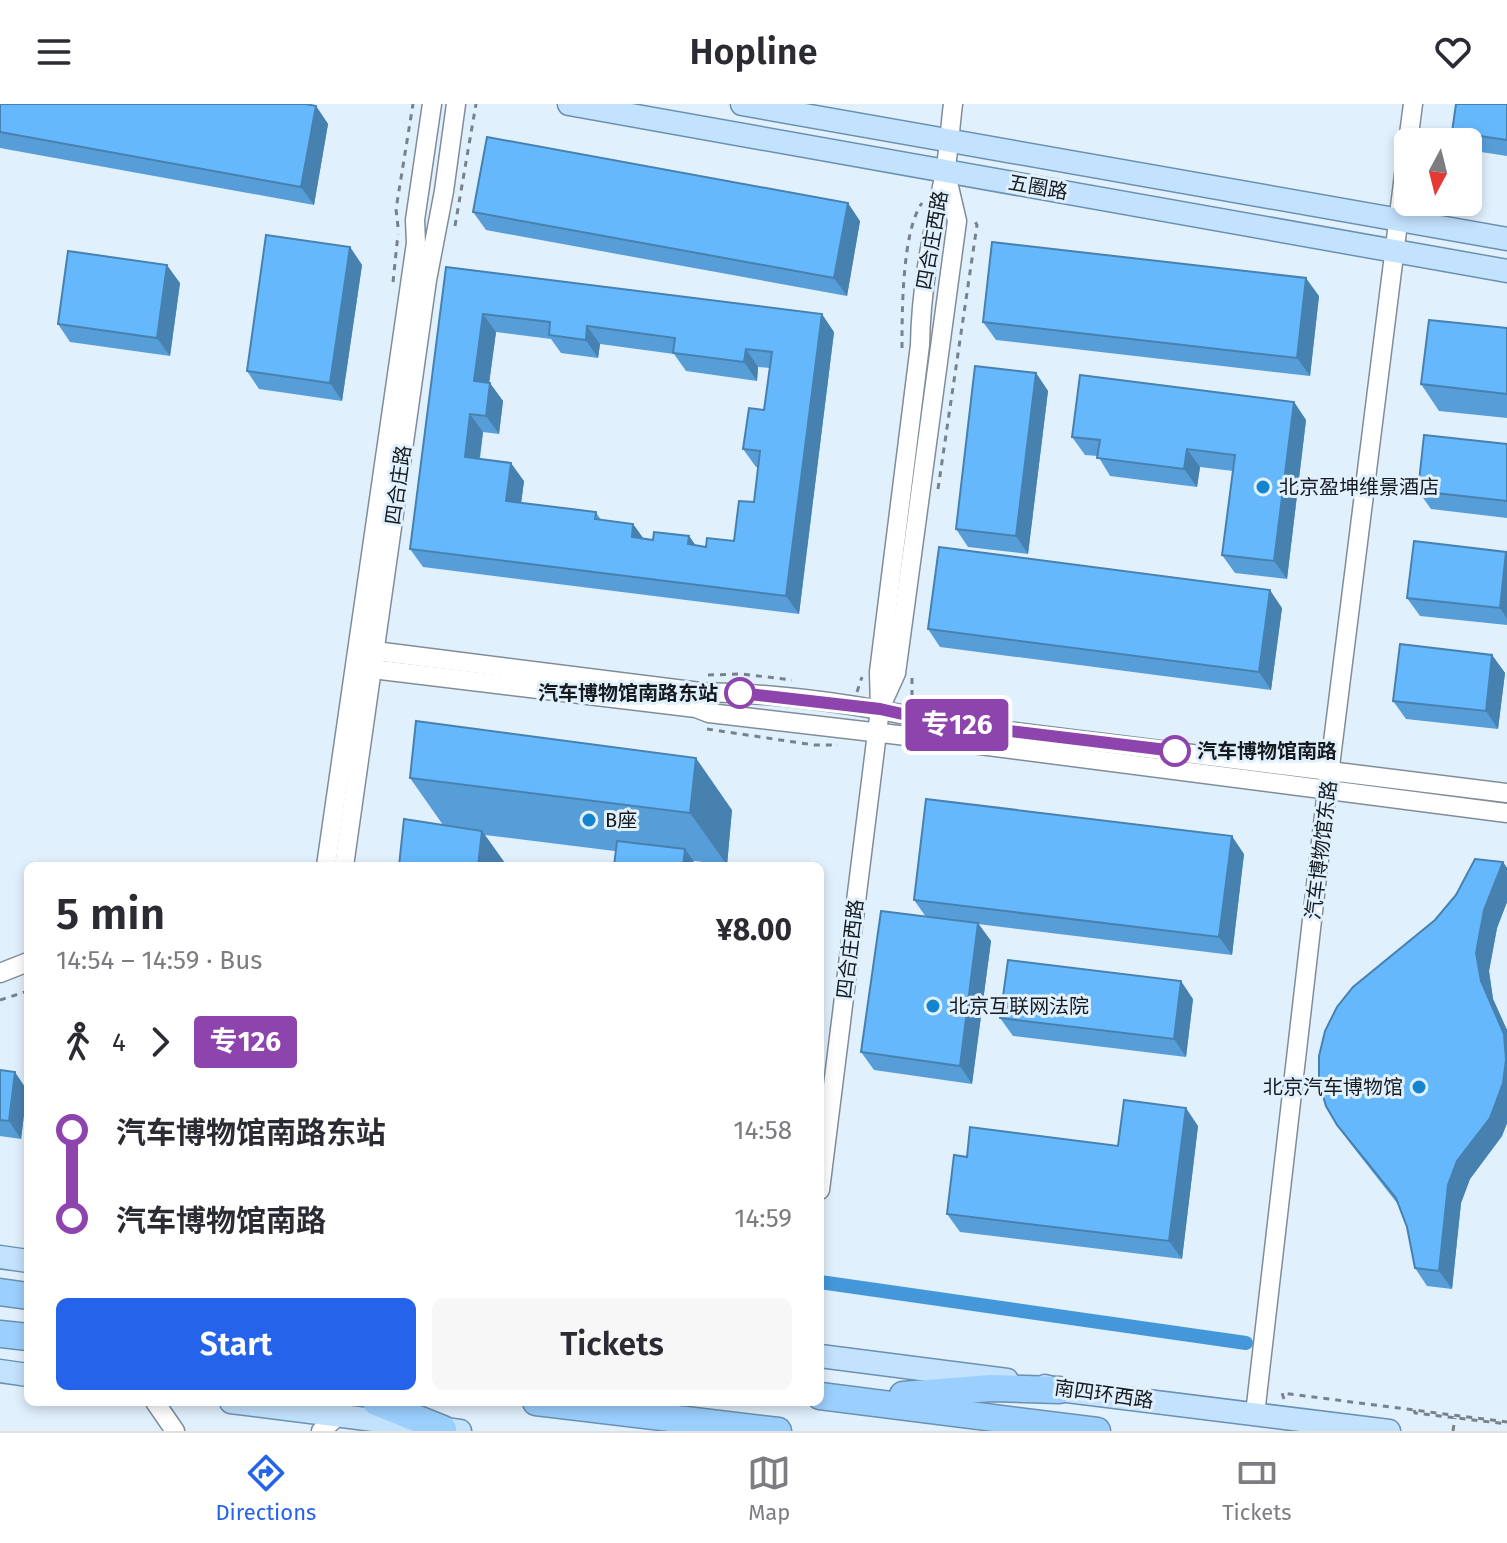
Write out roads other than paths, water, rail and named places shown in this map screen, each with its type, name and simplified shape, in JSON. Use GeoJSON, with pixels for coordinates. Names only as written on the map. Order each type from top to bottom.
{"type":"FeatureCollection","features":[{"type":"Feature","properties":{"kind":"highway"},"geometry":{"type":"LineString","coordinates":[[0,1292],[24,1295]]}},
{"type":"Feature","properties":{"kind":"highway"},"geometry":{"type":"LineString","coordinates":[[0,1334],[24,1337]]}},
{"type":"Feature","properties":{"kind":"highway"},"geometry":{"type":"LineString","coordinates":[[848,1399],[991,1388],[1059,1390]]}},
{"type":"Feature","properties":{"kind":"highway","name":"南四环西路"},"geometry":{"type":"LineString","coordinates":[[824,1396],[1097,1431]]}},
{"type":"Feature","properties":{"kind":"highway"},"geometry":{"type":"LineString","coordinates":[[387,1406],[452,1430]]}},
{"type":"Feature","properties":{"kind":"highway"},"geometry":{"type":"LineString","coordinates":[[569,1406],[778,1431]]}},
{"type":"Feature","properties":{"kind":"main road","name":"五圈路"},"geometry":{"type":"LineString","coordinates":[[569,104],[1507,271]]}},
{"type":"Feature","properties":{"kind":"main road","name":"五圈路"},"geometry":{"type":"LineString","coordinates":[[742,104],[1507,239]]}},
{"type":"Feature","properties":{"kind":"main road"},"geometry":{"type":"LineString","coordinates":[[0,1257],[24,1260]]}},
{"type":"Feature","properties":{"kind":"main road","name":"南四环西路"},"geometry":{"type":"LineString","coordinates":[[824,1356],[1036,1383],[1059,1390],[1389,1431]]}},
{"type":"Feature","properties":{"kind":"main road"},"geometry":{"type":"LineString","coordinates":[[0,1371],[24,1374]]}},
{"type":"Feature","properties":{"kind":"main road"},"geometry":{"type":"LineString","coordinates":[[264,1406],[452,1430]]}},
{"type":"Feature","properties":{"kind":"street","name":"四合庄路"},"geometry":{"type":"LineString","coordinates":[[344,862],[416,243],[415,220],[432,104]]}},
{"type":"Feature","properties":{"kind":"street","name":"四合庄路"},"geometry":{"type":"LineString","coordinates":[[327,862],[366,659],[456,104]]}},
{"type":"Feature","properties":{"kind":"street","name":"四合庄西路"},"geometry":{"type":"LineString","coordinates":[[824,1158],[880,709],[879,672],[920,345],[921,307],[934,217],[945,171],[953,104]]}},
{"type":"Feature","properties":{"kind":"street","name":"汽车博物馆东路"},"geometry":{"type":"LineString","coordinates":[[1410,128],[1413,104]]}},
{"type":"Feature","properties":{"kind":"street","name":"汽车博物馆东路"},"geometry":{"type":"LineString","coordinates":[[1255,1414],[1327,790],[1399,216]]}},
{"type":"Feature","properties":{"kind":"street"},"geometry":{"type":"LineString","coordinates":[[366,659],[880,709],[943,723],[1507,793]]}},
{"type":"Feature","properties":{"kind":"street"},"geometry":{"type":"LineString","coordinates":[[366,659],[877,733],[1507,813]]}},
{"type":"Feature","properties":{"kind":"street"},"geometry":{"type":"LineString","coordinates":[[0,973],[24,964]]}},
{"type":"Feature","properties":{"kind":"street"},"geometry":{"type":"LineString","coordinates":[[0,981],[24,972]]}},
{"type":"Feature","properties":{"kind":"street"},"geometry":{"type":"LineString","coordinates":[[158,1406],[175,1431]]}},
{"type":"Feature","properties":{"kind":"street"},"geometry":{"type":"LineString","coordinates":[[321,1431],[339,1415]]}},
{"type":"Feature","properties":{"kind":"waterway"},"geometry":{"type":"LineString","coordinates":[[824,1283],[1246,1343]]}},
{"type":"Feature","properties":{"kind":"place","name":"北京盈坤维景酒店"},"geometry":{"type":"Point","coordinates":[1263,487]}},
{"type":"Feature","properties":{"kind":"place","name":"汽车博物馆南路东站"},"geometry":{"type":"Point","coordinates":[740,693]}},
{"type":"Feature","properties":{"kind":"place","name":"汽车博物馆南路"},"geometry":{"type":"Point","coordinates":[1175,751]}},
{"type":"Feature","properties":{"kind":"place","name":"B座"},"geometry":{"type":"Point","coordinates":[589,820]}},
{"type":"Feature","properties":{"kind":"place","name":"北京互联网法院"},"geometry":{"type":"Point","coordinates":[933,1006]}},
{"type":"Feature","properties":{"kind":"place","name":"北京汽车博物馆"},"geometry":{"type":"Point","coordinates":[1419,1087]}}]}
